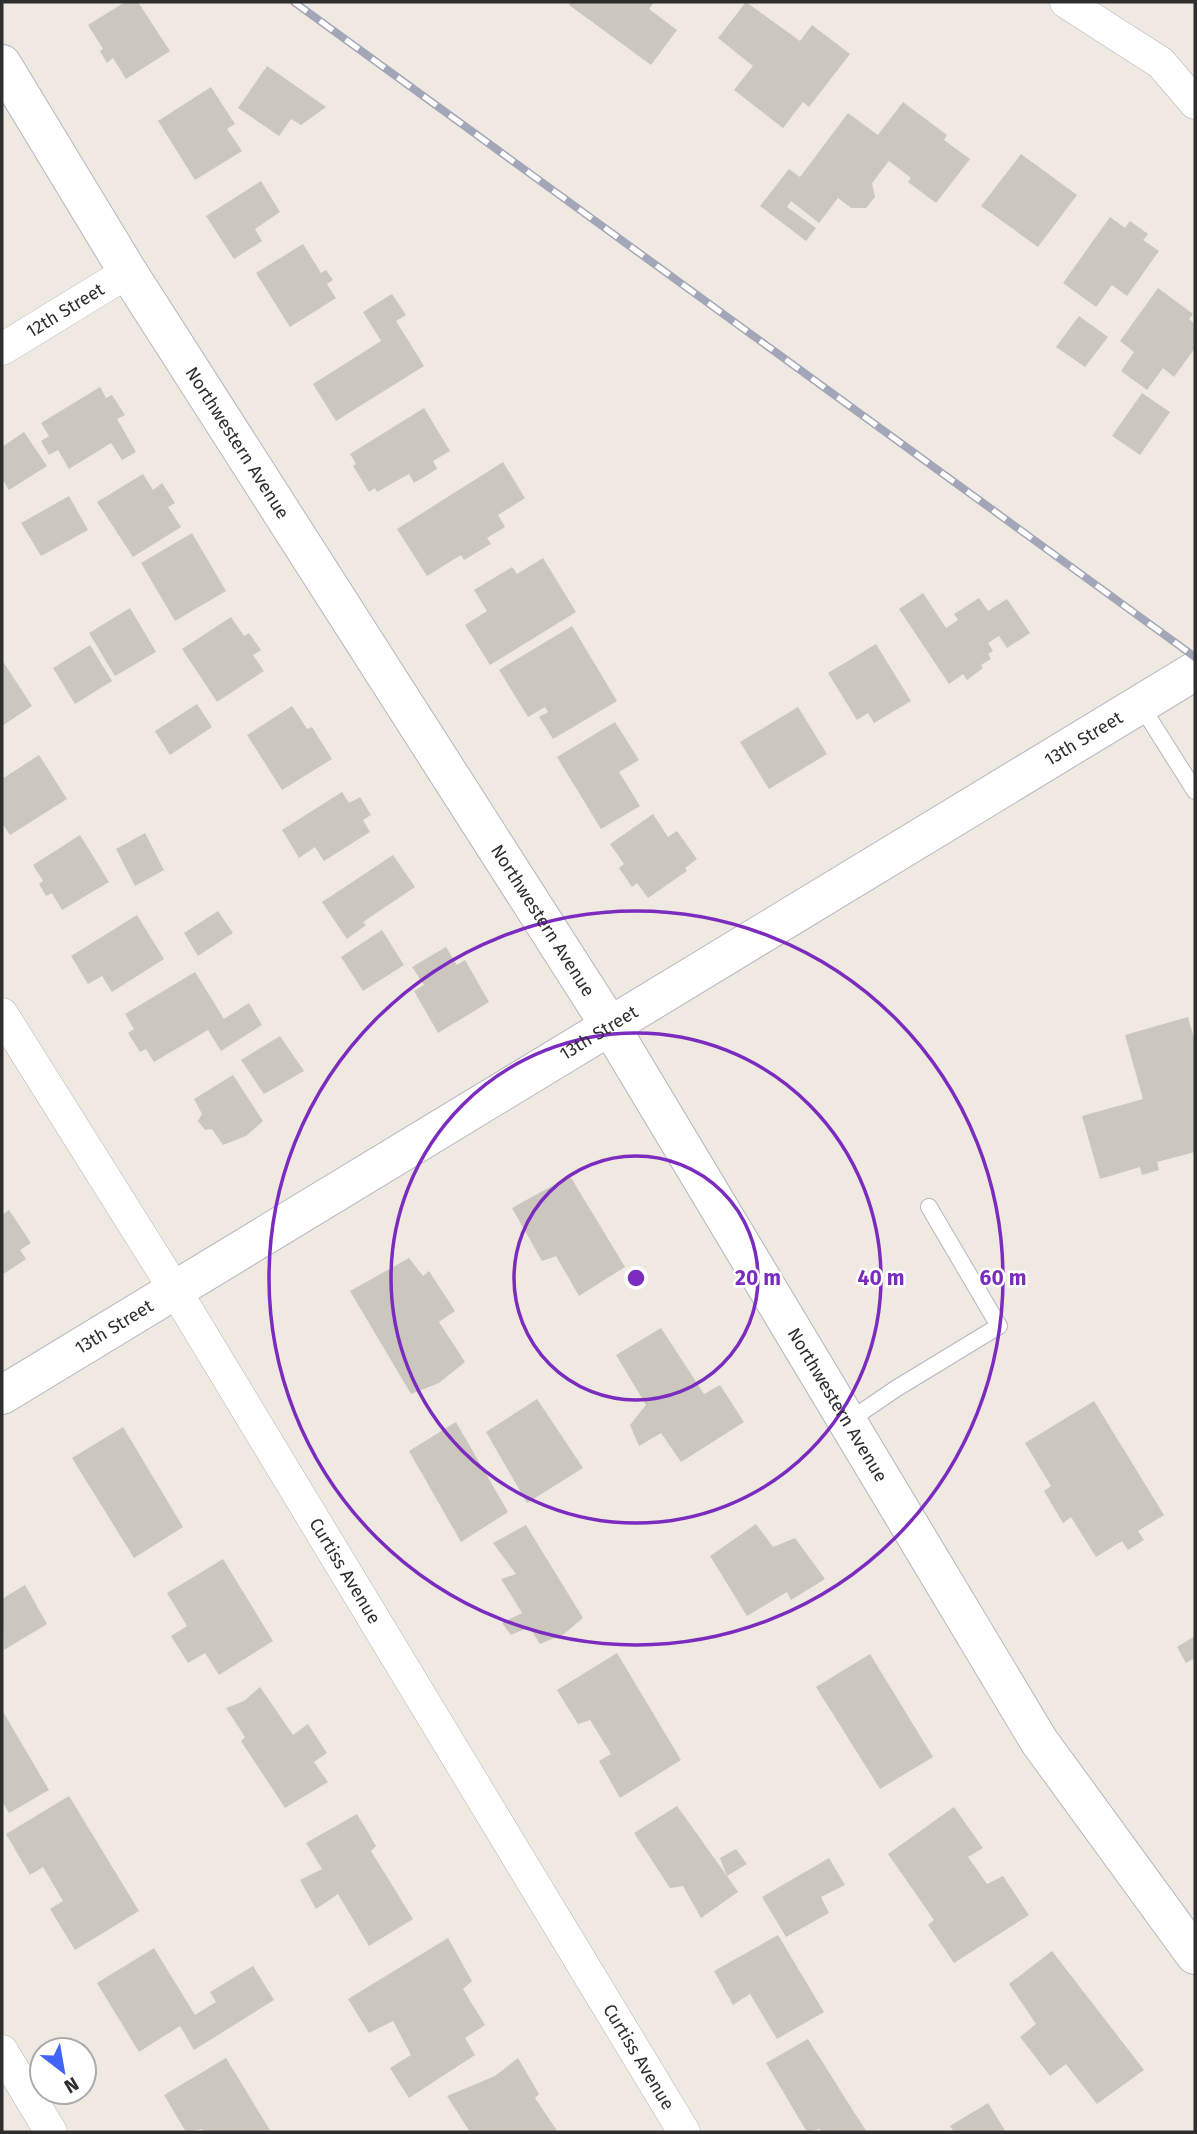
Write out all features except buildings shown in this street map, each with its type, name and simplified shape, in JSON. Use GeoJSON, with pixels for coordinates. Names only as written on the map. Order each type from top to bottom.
{"type":"FeatureCollection","features":[{"type":"Feature","properties":{"kind":"street"},"geometry":{"type":"LineString","coordinates":[[1066,2],[1161,63],[1195,103]]}},
{"type":"Feature","properties":{"kind":"street","name":"Northwestern Avenue"},"geometry":{"type":"LineString","coordinates":[[2,64],[128,272],[610,1026],[1039,1741],[1195,1955]]}},
{"type":"Feature","properties":{"kind":"street","name":"12th Street"},"geometry":{"type":"LineString","coordinates":[[2,349],[128,272]]}},
{"type":"Feature","properties":{"kind":"street","name":"13th Street"},"geometry":{"type":"LineString","coordinates":[[2,1395],[1195,671]]}},
{"type":"Feature","properties":{"kind":"street","name":"Curtiss Avenue"},"geometry":{"type":"LineString","coordinates":[[2,1014],[175,1290],[684,2132]]}},
{"type":"Feature","properties":{"kind":"street"},"geometry":{"type":"LineString","coordinates":[[2,2051],[51,2132]]}},
{"type":"Feature","properties":{"kind":"lane"},"geometry":{"type":"LineString","coordinates":[[1140,704],[1195,791]]}},
{"type":"Feature","properties":{"kind":"lane"},"geometry":{"type":"LineString","coordinates":[[848,1422],[897,1388],[999,1326],[929,1207]]}},
{"type":"Feature","properties":{"kind":"railway"},"geometry":{"type":"LineString","coordinates":[[294,2],[1195,657]]}}]}
